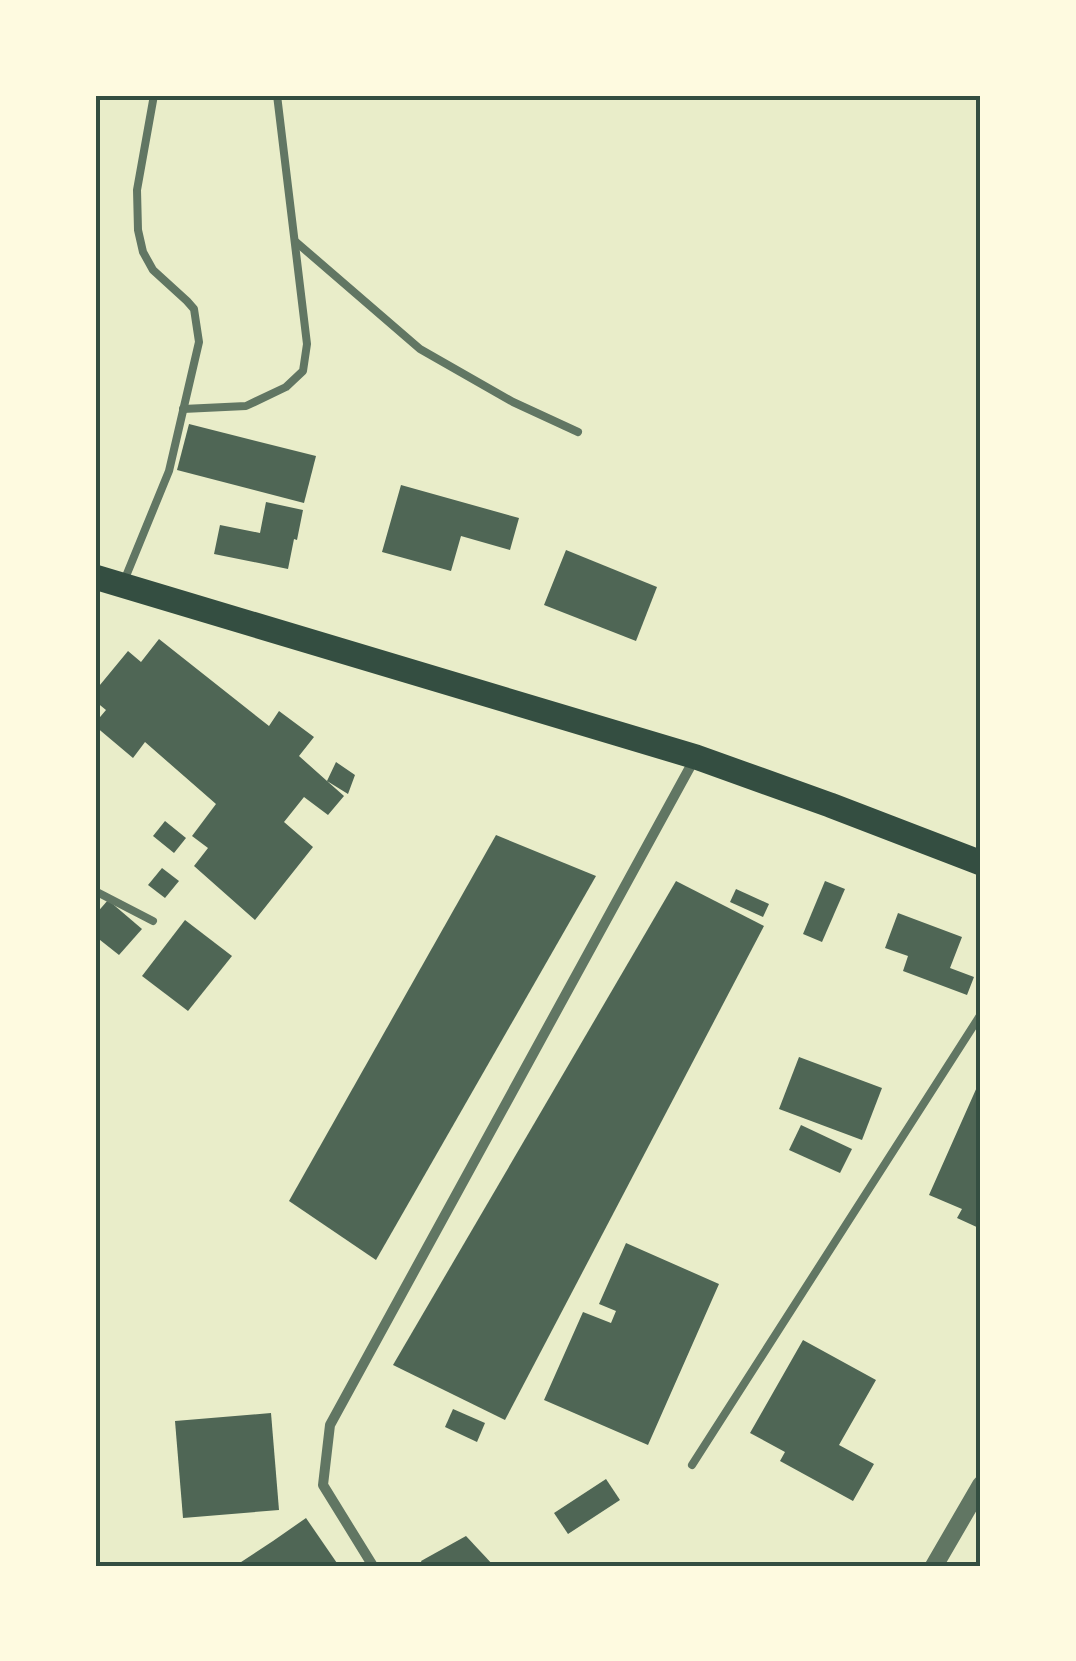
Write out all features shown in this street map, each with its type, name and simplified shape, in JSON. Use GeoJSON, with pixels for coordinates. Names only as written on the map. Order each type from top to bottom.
{"type":"FeatureCollection","features":[{"type":"Feature","properties":{"kind":"main road"},"geometry":{"type":"LineString","coordinates":[[95,578],[696,757],[981,863]]}},
{"type":"Feature","properties":{"kind":"street"},"geometry":{"type":"LineString","coordinates":[[373,1566],[323,1485],[330,1425],[696,757]]}},
{"type":"Feature","properties":{"kind":"street"},"geometry":{"type":"LineString","coordinates":[[934,1566],[981,1485]]}},
{"type":"Feature","properties":{"kind":"lane"},"geometry":{"type":"LineString","coordinates":[[122,586],[169,471],[199,342],[194,310],[153,270],[143,252],[138,230],[137,190],[154,95]]}},
{"type":"Feature","properties":{"kind":"lane"},"geometry":{"type":"LineString","coordinates":[[183,409],[246,406],[286,387],[303,371],[308,344],[277,95]]}},
{"type":"Feature","properties":{"kind":"lane"},"geometry":{"type":"LineString","coordinates":[[296,242],[420,349],[514,402],[578,432]]}},
{"type":"Feature","properties":{"kind":"lane"},"geometry":{"type":"LineString","coordinates":[[95,891],[153,922]]}},
{"type":"Feature","properties":{"kind":"lane"},"geometry":{"type":"LineString","coordinates":[[692,1466],[981,1014]]}},
{"type":"Feature","properties":{"kind":"building"},"geometry":{"type":"Polygon","coordinates":[[[189,424],[316,456],[304,503],[177,470],[189,424]]]}},
{"type":"Feature","properties":{"kind":"building"},"geometry":{"type":"Polygon","coordinates":[[[401,485],[519,518],[510,550],[461,536],[451,571],[382,552],[401,485]]]}},
{"type":"Feature","properties":{"kind":"building"},"geometry":{"type":"Polygon","coordinates":[[[266,502],[303,510],[288,569],[214,554],[220,525],[260,533],[266,502]]]}},
{"type":"Feature","properties":{"kind":"building"},"geometry":{"type":"Polygon","coordinates":[[[566,550],[657,587],[636,641],[544,605],[566,550]]]}},
{"type":"Feature","properties":{"kind":"building"},"geometry":{"type":"Polygon","coordinates":[[[159,639],[269,726],[279,711],[314,737],[299,756],[344,796],[328,815],[304,797],[284,822],[313,847],[255,920],[194,866],[208,848],[192,836],[216,804],[145,742],[133,758],[95,726],[106,710],[95,701],[95,691],[128,651],[141,662],[159,639]]]}},
{"type":"Feature","properties":{"kind":"building"},"geometry":{"type":"Polygon","coordinates":[[[336,762],[355,775],[348,794],[327,781],[336,762]]]}},
{"type":"Feature","properties":{"kind":"building"},"geometry":{"type":"Polygon","coordinates":[[[165,821],[186,838],[174,853],[153,836],[165,821]]]}},
{"type":"Feature","properties":{"kind":"building"},"geometry":{"type":"Polygon","coordinates":[[[496,835],[596,876],[376,1260],[289,1201],[496,835]]]}},
{"type":"Feature","properties":{"kind":"building"},"geometry":{"type":"Polygon","coordinates":[[[162,868],[179,881],[165,898],[148,885],[162,868]]]}},
{"type":"Feature","properties":{"kind":"building"},"geometry":{"type":"Polygon","coordinates":[[[676,881],[764,926],[505,1420],[393,1365],[676,881]]]}},
{"type":"Feature","properties":{"kind":"building"},"geometry":{"type":"Polygon","coordinates":[[[825,881],[845,889],[822,942],[803,934],[825,881]]]}},
{"type":"Feature","properties":{"kind":"building"},"geometry":{"type":"Polygon","coordinates":[[[736,889],[769,904],[763,917],[730,902],[736,889]]]}},
{"type":"Feature","properties":{"kind":"building"},"geometry":{"type":"Polygon","coordinates":[[[108,900],[142,929],[119,955],[95,936],[95,915],[108,900]]]}},
{"type":"Feature","properties":{"kind":"building"},"geometry":{"type":"Polygon","coordinates":[[[898,913],[962,937],[950,968],[974,977],[967,995],[903,971],[908,956],[885,948],[898,913]]]}},
{"type":"Feature","properties":{"kind":"building"},"geometry":{"type":"Polygon","coordinates":[[[185,920],[232,956],[188,1011],[142,976],[185,920]]]}},
{"type":"Feature","properties":{"kind":"building"},"geometry":{"type":"Polygon","coordinates":[[[799,1057],[882,1088],[862,1140],[779,1109],[799,1057]]]}},
{"type":"Feature","properties":{"kind":"building"},"geometry":{"type":"Polygon","coordinates":[[[981,1078],[981,1229],[957,1218],[962,1209],[929,1195],[981,1078]]]}},
{"type":"Feature","properties":{"kind":"building"},"geometry":{"type":"Polygon","coordinates":[[[801,1125],[852,1149],[840,1173],[789,1150],[801,1125]]]}},
{"type":"Feature","properties":{"kind":"building"},"geometry":{"type":"Polygon","coordinates":[[[626,1243],[719,1284],[648,1445],[544,1400],[583,1312],[611,1323],[616,1311],[599,1304],[626,1243]]]}},
{"type":"Feature","properties":{"kind":"building"},"geometry":{"type":"Polygon","coordinates":[[[803,1340],[876,1380],[839,1445],[874,1464],[853,1501],[780,1461],[785,1452],[750,1433],[803,1340]]]}},
{"type":"Feature","properties":{"kind":"building"},"geometry":{"type":"Polygon","coordinates":[[[453,1409],[485,1423],[477,1442],[445,1427],[453,1409]]]}},
{"type":"Feature","properties":{"kind":"building"},"geometry":{"type":"Polygon","coordinates":[[[271,1413],[279,1510],[183,1518],[175,1421],[271,1413]]]}},
{"type":"Feature","properties":{"kind":"building"},"geometry":{"type":"Polygon","coordinates":[[[606,1479],[620,1500],[568,1534],[554,1513],[606,1479]]]}},
{"type":"Feature","properties":{"kind":"building"},"geometry":{"type":"Polygon","coordinates":[[[306,1518],[339,1566],[235,1566],[273,1541],[306,1518]]]}},
{"type":"Feature","properties":{"kind":"building"},"geometry":{"type":"Polygon","coordinates":[[[466,1536],[494,1566],[423,1566],[421,1561],[466,1536]]]}}]}
